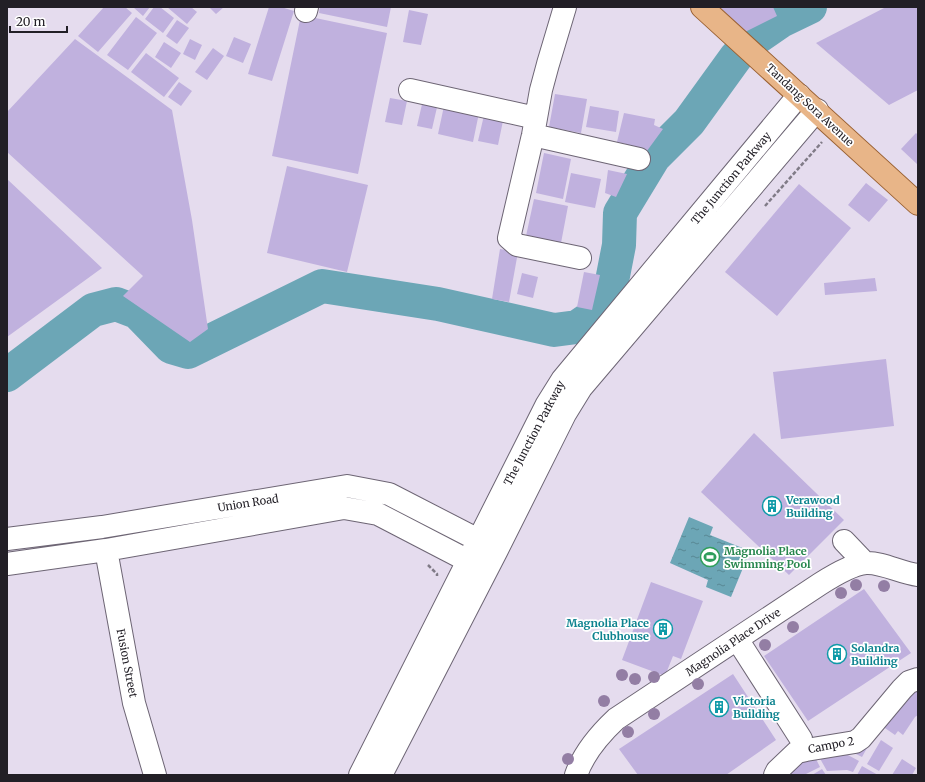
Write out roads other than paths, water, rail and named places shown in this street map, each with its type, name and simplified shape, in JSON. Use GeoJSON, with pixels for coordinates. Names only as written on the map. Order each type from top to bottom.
{"type":"FeatureCollection","features":[{"type":"Feature","properties":{"kind":"main road","name":"Tandang Sora Avenue"},"geometry":{"type":"LineString","coordinates":[[702,7],[794,89],[918,204]]}},
{"type":"Feature","properties":{"kind":"street"},"geometry":{"type":"LineString","coordinates":[[565,7],[548,64],[509,238],[517,245],[580,258]]}},
{"type":"Feature","properties":{"kind":"street","name":"The Junction Parkway"},"geometry":{"type":"LineString","coordinates":[[360,775],[547,404],[562,380],[755,149],[794,89]]}},
{"type":"Feature","properties":{"kind":"street"},"geometry":{"type":"LineString","coordinates":[[410,90],[534,126],[639,160]]}},
{"type":"Feature","properties":{"kind":"street","name":"The Junction Parkway"},"geometry":{"type":"LineString","coordinates":[[382,775],[565,414],[581,388],[817,110]]}},
{"type":"Feature","properties":{"kind":"street"},"geometry":{"type":"LineString","coordinates":[[755,149],[762,149],[767,152],[771,157],[772,163]]}},
{"type":"Feature","properties":{"kind":"street","name":"Union Road"},"geometry":{"type":"LineString","coordinates":[[7,539],[102,527],[347,486],[389,494],[497,550]]}},
{"type":"Feature","properties":{"kind":"street","name":"Union Road"},"geometry":{"type":"LineString","coordinates":[[7,564],[106,550],[344,508],[378,514],[487,570]]}},
{"type":"Feature","properties":{"kind":"street"},"geometry":{"type":"LineString","coordinates":[[844,541],[865,563]]}},
{"type":"Feature","properties":{"kind":"street","name":"Fusion Street"},"geometry":{"type":"LineString","coordinates":[[106,550],[134,703],[155,775]]}},
{"type":"Feature","properties":{"kind":"street","name":"Magnolia Place Drive"},"geometry":{"type":"LineString","coordinates":[[576,775],[591,747],[616,719],[842,571],[865,563],[918,575]]}},
{"type":"Feature","properties":{"kind":"street"},"geometry":{"type":"LineString","coordinates":[[737,639],[801,739]]}},
{"type":"Feature","properties":{"kind":"street","name":"Campo 2"},"geometry":{"type":"LineString","coordinates":[[775,775],[777,771],[798,752],[855,742],[861,738],[902,689],[909,682],[918,679]]}},
{"type":"Feature","properties":{"kind":"water","name":"Magnolia Place Swimming Pool"},"geometry":{"type":"Polygon","coordinates":[[[689,517],[713,527],[710,535],[750,551],[731,597],[706,587],[708,580],[670,563],[689,517]]]}},
{"type":"Feature","properties":{"kind":"waterway"},"geometry":{"type":"LineString","coordinates":[[7,375],[93,310],[116,304],[137,312],[171,347],[188,352],[322,286],[438,304],[554,330],[577,327],[596,314],[612,281],[619,245],[620,213],[654,157],[689,122],[736,57],[749,43],[781,21],[810,7]]}},
{"type":"Feature","properties":{"kind":"place","name":"Verawood Building"},"geometry":{"type":"Point","coordinates":[772,506]}},
{"type":"Feature","properties":{"kind":"place","name":"Magnolia Place Swimming Pool"},"geometry":{"type":"Point","coordinates":[710,557]}},
{"type":"Feature","properties":{"kind":"place","name":"Magnolia Place Clubhouse"},"geometry":{"type":"Point","coordinates":[663,629]}},
{"type":"Feature","properties":{"kind":"place","name":"Solandra Building"},"geometry":{"type":"Point","coordinates":[837,654]}},
{"type":"Feature","properties":{"kind":"place","name":"Victoria Building"},"geometry":{"type":"Point","coordinates":[719,707]}}]}
